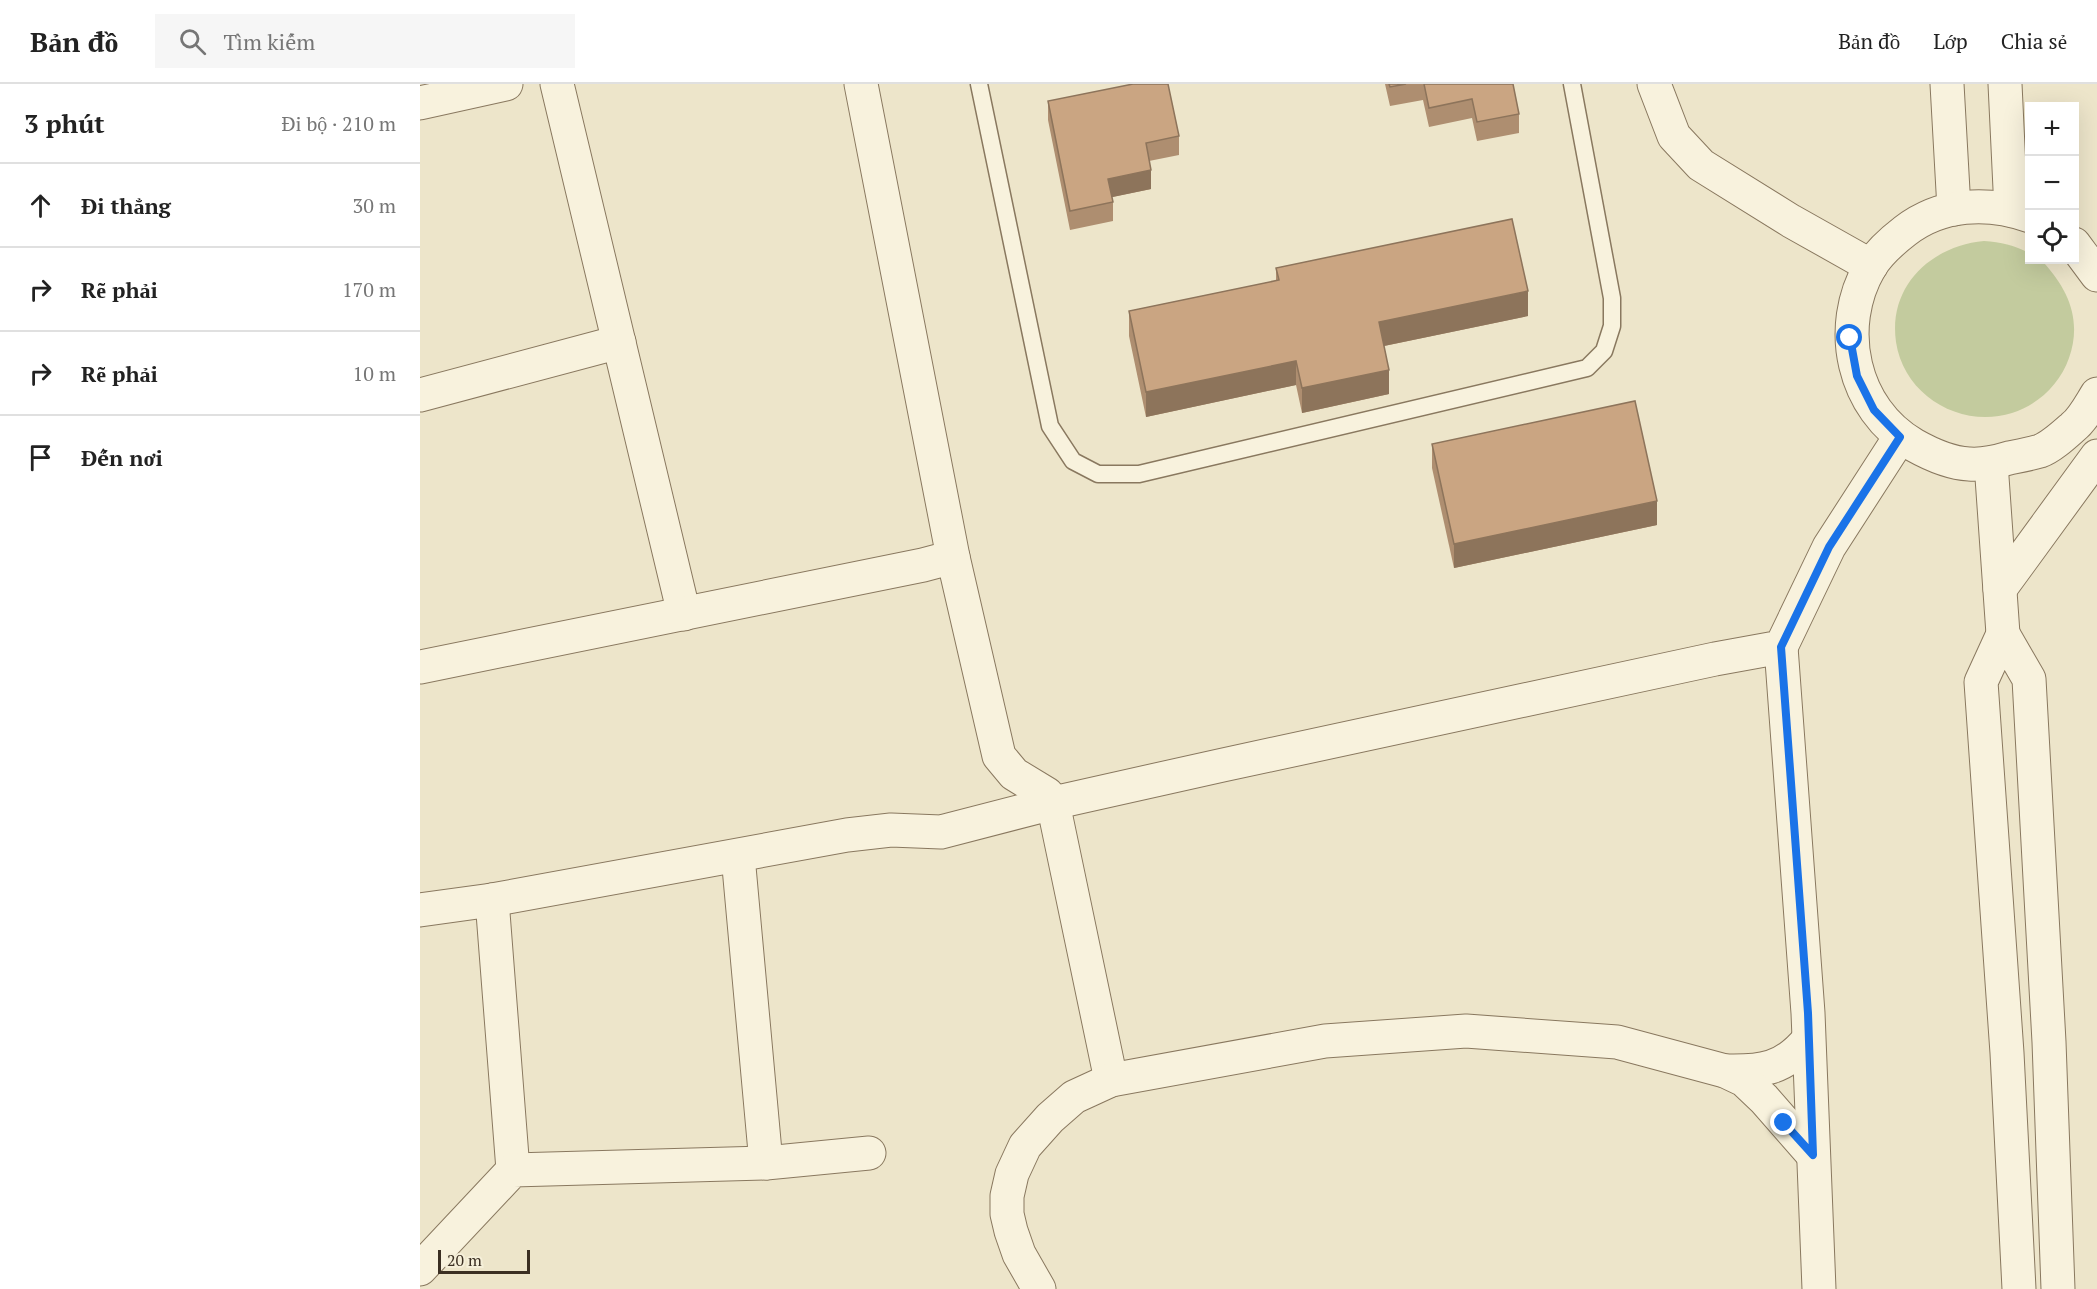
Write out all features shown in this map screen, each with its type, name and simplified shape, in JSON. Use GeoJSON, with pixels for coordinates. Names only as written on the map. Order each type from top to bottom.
{"type":"FeatureCollection","features":[{"type":"Feature","properties":{"kind":"street"},"geometry":{"type":"LineString","coordinates":[[420,103],[506,84]]}},
{"type":"Feature","properties":{"kind":"street"},"geometry":{"type":"LineString","coordinates":[[557,84],[684,614]]}},
{"type":"Feature","properties":{"kind":"street"},"geometry":{"type":"LineString","coordinates":[[861,84],[953,557],[999,756],[1014,774],[1047,794],[1053,803],[1111,1080]]}},
{"type":"Feature","properties":{"kind":"street"},"geometry":{"type":"LineString","coordinates":[[1654,84],[1674,136],[1701,165],[1791,221],[1871,266]]}},
{"type":"Feature","properties":{"kind":"street"},"geometry":{"type":"LineString","coordinates":[[1947,84],[1954,209]]}},
{"type":"Feature","properties":{"kind":"street"},"geometry":{"type":"LineString","coordinates":[[2005,84],[2020,213],[1974,206],[1942,211],[1914,224],[1890,242],[1871,266],[1855,300],[1850,338],[1857,376],[1874,410],[1900,437],[1932,455],[1967,464],[1991,463],[2042,450],[2075,426],[2097,394]]}},
{"type":"Feature","properties":{"kind":"street"},"geometry":{"type":"LineString","coordinates":[[2079,251],[2097,275]]}},
{"type":"Feature","properties":{"kind":"street"},"geometry":{"type":"LineString","coordinates":[[420,395],[619,342]]}},
{"type":"Feature","properties":{"kind":"street"},"geometry":{"type":"LineString","coordinates":[[1819,1289],[1808,1040],[1781,647],[1829,547],[1900,437]]}},
{"type":"Feature","properties":{"kind":"street"},"geometry":{"type":"LineString","coordinates":[[2000,589],[2097,456]]}},
{"type":"Feature","properties":{"kind":"street"},"geometry":{"type":"LineString","coordinates":[[1991,463],[2003,634],[2029,679],[2049,1042],[2058,1289]]}},
{"type":"Feature","properties":{"kind":"street"},"geometry":{"type":"LineString","coordinates":[[420,667],[953,557]]}},
{"type":"Feature","properties":{"kind":"street"},"geometry":{"type":"LineString","coordinates":[[2003,634],[1981,682],[2006,1041],[2019,1289]]}},
{"type":"Feature","properties":{"kind":"street"},"geometry":{"type":"LineString","coordinates":[[420,910],[492,900],[847,835],[891,830],[941,832],[1053,803],[1715,659],[1781,647]]}},
{"type":"Feature","properties":{"kind":"street"},"geometry":{"type":"LineString","coordinates":[[738,856],[765,1163]]}},
{"type":"Feature","properties":{"kind":"street"},"geometry":{"type":"LineString","coordinates":[[492,900],[513,1170]]}},
{"type":"Feature","properties":{"kind":"street"},"geometry":{"type":"LineString","coordinates":[[1035,1284],[1019,1254],[1011,1232],[1008,1196],[1012,1174],[1025,1146],[1050,1118],[1074,1097],[1111,1080],[1325,1041],[1466,1031],[1617,1042],[1725,1071],[1744,1080],[1764,1099],[1813,1155]]}},
{"type":"Feature","properties":{"kind":"street"},"geometry":{"type":"LineString","coordinates":[[1725,1071],[1750,1072],[1770,1069],[1797,1054],[1808,1040]]}},
{"type":"Feature","properties":{"kind":"street"},"geometry":{"type":"LineString","coordinates":[[420,1269],[513,1170],[765,1163],[869,1153]]}},
{"type":"Feature","properties":{"kind":"lane"},"geometry":{"type":"LineString","coordinates":[[979,84],[1050,426],[1073,461],[1098,474],[1139,474],[1587,368],[1604,351],[1612,326],[1612,298],[1572,84]]}},
{"type":"Feature","properties":{"kind":"green space"},"geometry":{"type":"Polygon","coordinates":[[[1984,241],[2002,243],[2025,251],[2025,264],[2045,264],[2060,284],[2071,307],[2073,344],[2060,376],[2039,399],[2012,413],[1993,417],[1955,412],[1938,404],[1923,392],[1910,378],[1901,361],[1896,342],[1895,322],[1899,303],[1906,287],[1917,272],[1931,260],[1965,244],[1984,241]]]}},
{"type":"Feature","properties":{"kind":"building"},"geometry":{"type":"Polygon","coordinates":[[[1133,84],[1168,84],[1179,136],[1146,143],[1151,170],[1108,179],[1113,202],[1070,211],[1048,101],[1133,84]]]}},
{"type":"Feature","properties":{"kind":"building"},"geometry":{"type":"Polygon","coordinates":[[[1389,84],[1406,84],[1390,87],[1389,84]]]}},
{"type":"Feature","properties":{"kind":"building"},"geometry":{"type":"Polygon","coordinates":[[[1424,84],[1513,84],[1519,114],[1477,122],[1472,99],[1429,108],[1424,84]]]}},
{"type":"Feature","properties":{"kind":"building"},"geometry":{"type":"Polygon","coordinates":[[[1512,219],[1528,291],[1379,322],[1389,370],[1302,388],[1296,361],[1146,392],[1129,311],[1279,280],[1276,268],[1512,219]]]}},
{"type":"Feature","properties":{"kind":"building"},"geometry":{"type":"Polygon","coordinates":[[[1635,401],[1657,501],[1454,544],[1432,444],[1635,401]]]}},
{"type":"Feature","properties":{"kind":"route"},"geometry":{"type":"LineString","coordinates":[[1784,1123],[1813,1155],[1808,1013],[1781,647],[1829,547],[1900,437],[1874,410],[1857,376],[1850,338]]}}]}
